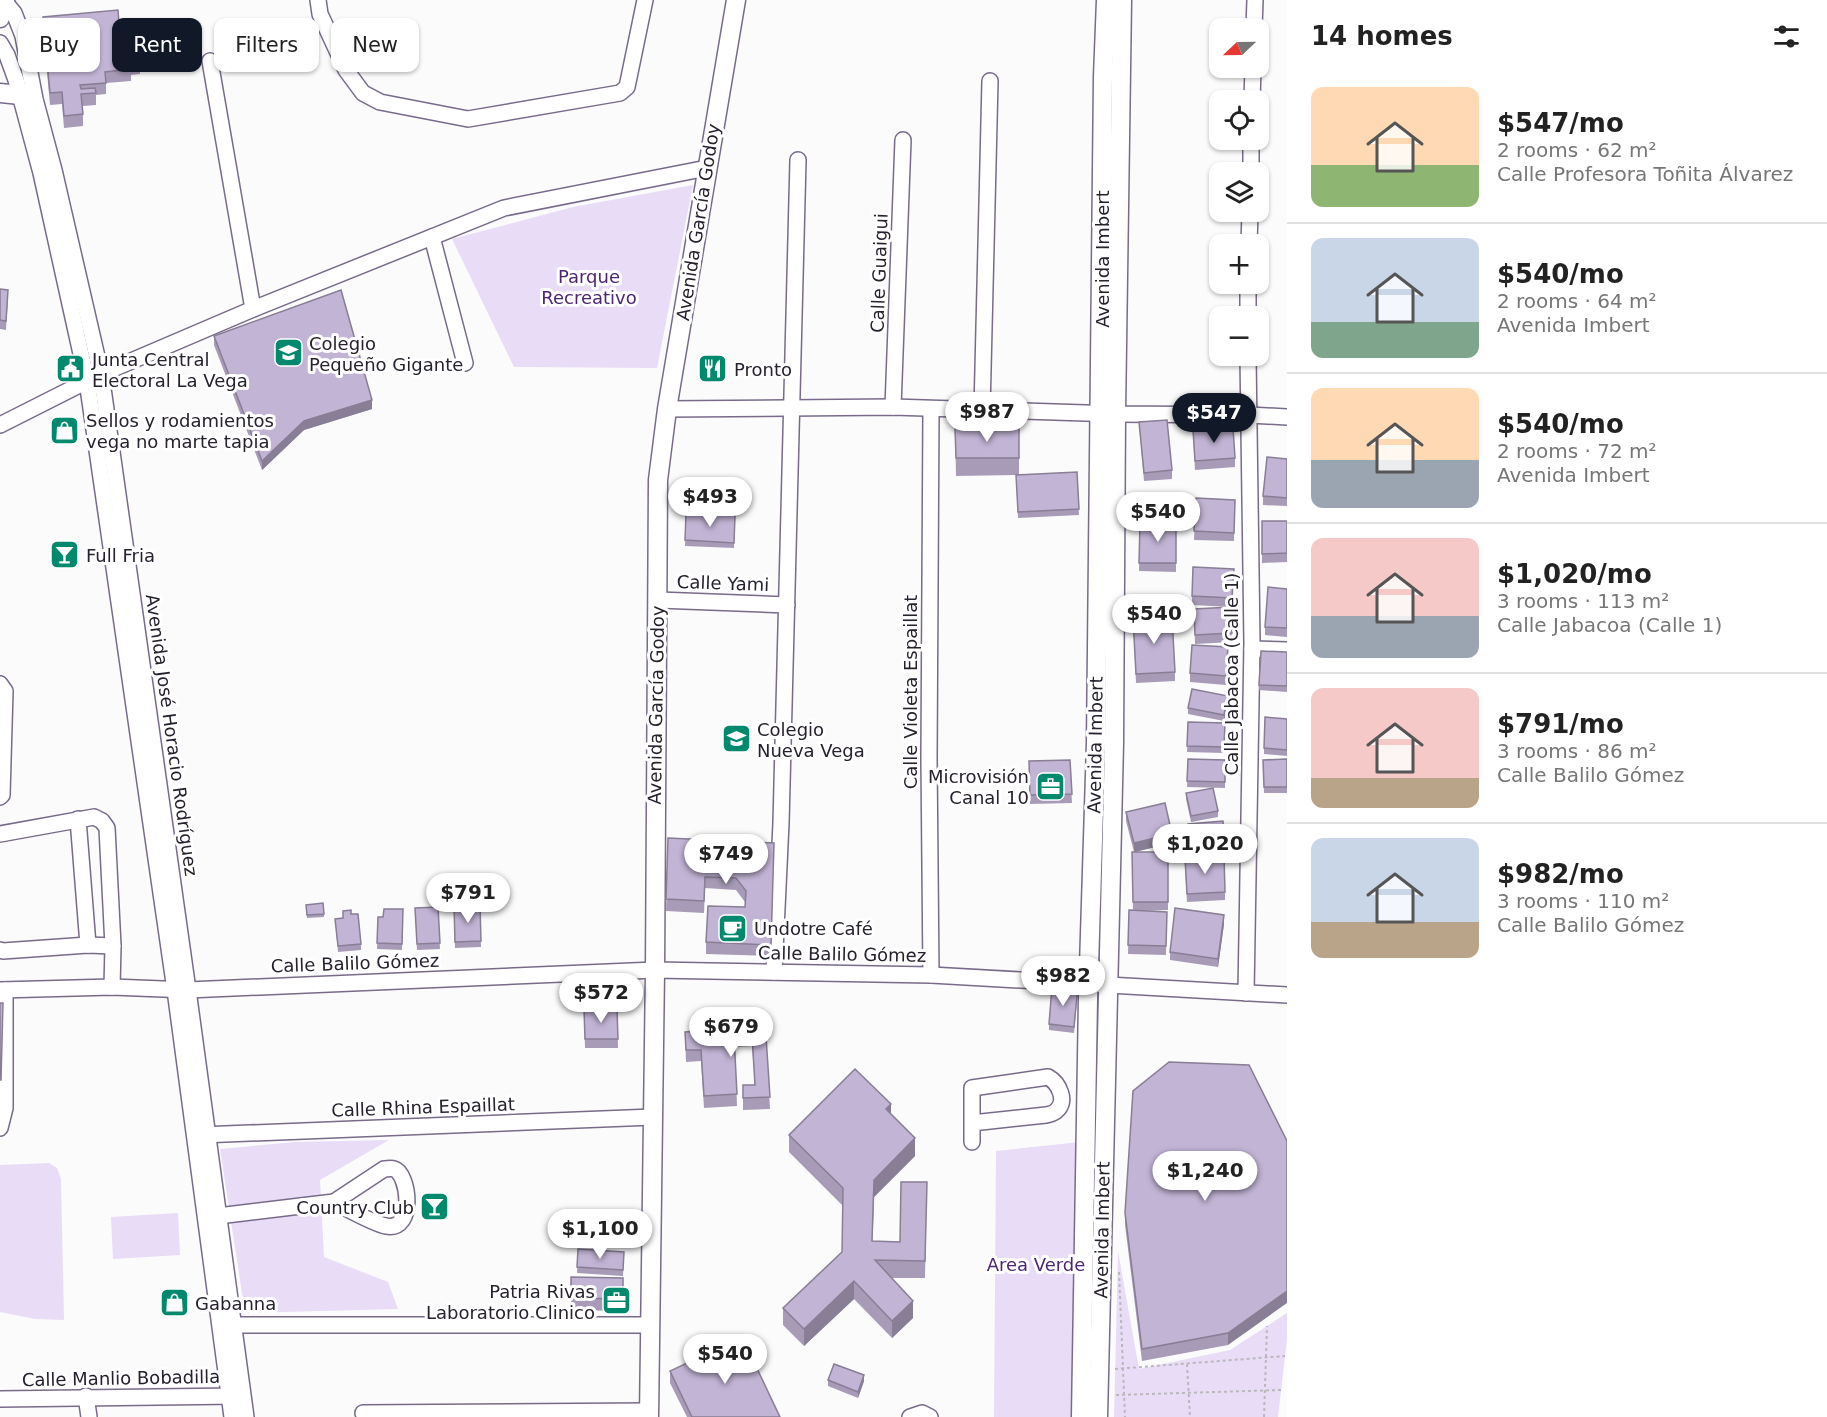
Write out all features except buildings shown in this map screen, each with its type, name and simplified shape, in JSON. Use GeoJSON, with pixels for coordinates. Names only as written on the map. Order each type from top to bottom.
{"type":"FeatureCollection","features":[{"type":"Feature","properties":{"kind":"main road","name":"Avenida García Godoy"},"geometry":{"type":"LineString","coordinates":[[649,1414],[655,970],[660,844],[658,480],[667,409],[736,0]]}},
{"type":"Feature","properties":{"kind":"main road","name":"Avenida Imbert"},"geometry":{"type":"LineString","coordinates":[[1098,1417],[1091,1283],[1088,984],[1108,414],[1113,45],[1106,0]]}},
{"type":"Feature","properties":{"kind":"main road","name":"Avenida Imbert"},"geometry":{"type":"LineString","coordinates":[[1113,45],[1122,0]]}},
{"type":"Feature","properties":{"kind":"main road"},"geometry":{"type":"LineString","coordinates":[[0,93],[20,95]]}},
{"type":"Feature","properties":{"kind":"main road","name":"Avenida Imbert"},"geometry":{"type":"LineString","coordinates":[[1081,1417],[1108,986],[1114,743],[1108,414]]}},
{"type":"Feature","properties":{"kind":"street"},"geometry":{"type":"LineString","coordinates":[[318,0],[320,14],[332,43],[346,70],[363,93],[380,102],[468,119],[624,91],[627,87],[645,0]]}},
{"type":"Feature","properties":{"kind":"street"},"geometry":{"type":"LineString","coordinates":[[1254,18],[1255,0]]}},
{"type":"Feature","properties":{"kind":"street","name":"Avenida José Horacio Rodríguez"},"geometry":{"type":"LineString","coordinates":[[3,5],[14,13],[23,36],[101,374],[202,1135],[218,1216],[234,1325],[236,1396],[232,1417]]}},
{"type":"Feature","properties":{"kind":"street","name":"Avenida José Horacio Rodríguez"},"geometry":{"type":"LineString","coordinates":[[0,43],[13,71],[41,173],[87,381],[182,990]]}},
{"type":"Feature","properties":{"kind":"street"},"geometry":{"type":"LineString","coordinates":[[210,61],[253,309]]}},
{"type":"Feature","properties":{"kind":"street"},"geometry":{"type":"LineString","coordinates":[[982,410],[990,81]]}},
{"type":"Feature","properties":{"kind":"street","name":"Calle Guaigui"},"geometry":{"type":"LineString","coordinates":[[893,407],[903,140]]}},
{"type":"Feature","properties":{"kind":"street"},"geometry":{"type":"LineString","coordinates":[[774,972],[774,847],[787,605],[798,160]]}},
{"type":"Feature","properties":{"kind":"street"},"geometry":{"type":"LineString","coordinates":[[0,425],[101,374],[253,309],[504,208],[707,168]]}},
{"type":"Feature","properties":{"kind":"street"},"geometry":{"type":"LineString","coordinates":[[432,237],[465,363]]}},
{"type":"Feature","properties":{"kind":"street","name":"Calle Jabacoa (Calle 1)"},"geometry":{"type":"LineString","coordinates":[[1246,993],[1252,649],[1248,366]]}},
{"type":"Feature","properties":{"kind":"street"},"geometry":{"type":"LineString","coordinates":[[667,409],[893,407],[1287,417]]}},
{"type":"Feature","properties":{"kind":"street","name":"Calle Violeta Espaillat"},"geometry":{"type":"LineString","coordinates":[[931,975],[929,758],[932,409]]}},
{"type":"Feature","properties":{"kind":"street","name":"Calle Yami"},"geometry":{"type":"LineString","coordinates":[[658,600],[787,605]]}},
{"type":"Feature","properties":{"kind":"street"},"geometry":{"type":"LineString","coordinates":[[1252,649],[1287,650]]}},
{"type":"Feature","properties":{"kind":"street"},"geometry":{"type":"LineString","coordinates":[[0,684],[5,691],[2,795],[0,797]]}},
{"type":"Feature","properties":{"kind":"street"},"geometry":{"type":"LineString","coordinates":[[1096,743],[1114,743]]}},
{"type":"Feature","properties":{"kind":"street"},"geometry":{"type":"LineString","coordinates":[[0,834],[78,819],[94,817],[102,820],[107,828],[113,946],[112,987]]}},
{"type":"Feature","properties":{"kind":"street"},"geometry":{"type":"LineString","coordinates":[[78,819],[88,945]]}},
{"type":"Feature","properties":{"kind":"street"},"geometry":{"type":"LineString","coordinates":[[0,950],[88,945],[113,946]]}},
{"type":"Feature","properties":{"kind":"street","name":"Calle Balilo Gómez"},"geometry":{"type":"LineString","coordinates":[[2,990],[112,987],[182,990],[655,970],[931,975],[1287,995]]}},
{"type":"Feature","properties":{"kind":"street"},"geometry":{"type":"LineString","coordinates":[[0,1128],[2,990]]}},
{"type":"Feature","properties":{"kind":"street"},"geometry":{"type":"LineString","coordinates":[[972,1123],[1046,1115],[1057,1111],[1061,1104],[1060,1089],[1055,1081],[1048,1077],[972,1088],[972,1123],[972,1142]]}},
{"type":"Feature","properties":{"kind":"street","name":"Calle Rhina Espaillat"},"geometry":{"type":"LineString","coordinates":[[202,1135],[653,1117]]}},
{"type":"Feature","properties":{"kind":"street","name":"Avenida José Horacio Rodríguez"},"geometry":{"type":"LineString","coordinates":[[202,1135],[204,1218],[236,1396],[246,1417]]}},
{"type":"Feature","properties":{"kind":"street"},"geometry":{"type":"LineString","coordinates":[[218,1216],[334,1202],[384,1169],[394,1169],[400,1173],[404,1184],[405,1219],[398,1226],[386,1226],[334,1202]]}},
{"type":"Feature","properties":{"kind":"street"},"geometry":{"type":"LineString","coordinates":[[234,1325],[650,1325]]}},
{"type":"Feature","properties":{"kind":"street"},"geometry":{"type":"LineString","coordinates":[[86,1396],[89,1417]]}},
{"type":"Feature","properties":{"kind":"street","name":"Calle Manlio Bobadilla"},"geometry":{"type":"LineString","coordinates":[[0,1399],[86,1396],[236,1396]]}},
{"type":"Feature","properties":{"kind":"street"},"geometry":{"type":"LineString","coordinates":[[363,1413],[649,1414]]}},
{"type":"Feature","properties":{"kind":"street"},"geometry":{"type":"LineString","coordinates":[[910,1417],[922,1413],[930,1417]]}},
{"type":"Feature","properties":{"kind":"path"},"geometry":{"type":"LineString","coordinates":[[1119,1266],[1125,1417]]}},
{"type":"Feature","properties":{"kind":"path"},"geometry":{"type":"LineString","coordinates":[[1264,1417],[1267,1326]]}},
{"type":"Feature","properties":{"kind":"path"},"geometry":{"type":"LineString","coordinates":[[1115,1369],[1285,1356]]}},
{"type":"Feature","properties":{"kind":"path"},"geometry":{"type":"LineString","coordinates":[[1187,1364],[1190,1417]]}},
{"type":"Feature","properties":{"kind":"path"},"geometry":{"type":"LineString","coordinates":[[1114,1395],[1281,1390]]}},
{"type":"Feature","properties":{"kind":"green space","name":"Parque Recreativo"},"geometry":{"type":"Polygon","coordinates":[[[693,185],[657,368],[514,367],[452,239],[573,207],[693,185]]]}},
{"type":"Feature","properties":{"kind":"green space"},"geometry":{"type":"Polygon","coordinates":[[[389,1140],[320,1180],[324,1257],[388,1282],[398,1309],[245,1313],[220,1149],[295,1142],[389,1140]]]}},
{"type":"Feature","properties":{"kind":"green space","name":"Area Verde"},"geometry":{"type":"Polygon","coordinates":[[[1080,1142],[1072,1417],[994,1417],[996,1151],[1080,1142]]]}},
{"type":"Feature","properties":{"kind":"green space"},"geometry":{"type":"Polygon","coordinates":[[[49,1163],[57,1168],[61,1179],[64,1320],[35,1319],[0,1312],[0,1165],[49,1163]]]}},
{"type":"Feature","properties":{"kind":"green space"},"geometry":{"type":"Polygon","coordinates":[[[178,1213],[180,1255],[113,1259],[111,1217],[178,1213]]]}},
{"type":"Feature","properties":{"kind":"green space"},"geometry":{"type":"Polygon","coordinates":[[[1118,1251],[1139,1369],[1230,1350],[1287,1313],[1287,1339],[1278,1417],[1114,1417],[1118,1251]]]}},
{"type":"Feature","properties":{"kind":"place","name":"Colegio Pequeño Gigante"},"geometry":{"type":"Point","coordinates":[288,353]}},
{"type":"Feature","properties":{"kind":"place","name":"Junta Central Electoral La Vega"},"geometry":{"type":"Point","coordinates":[71,369]}},
{"type":"Feature","properties":{"kind":"place","name":"Pronto"},"geometry":{"type":"Point","coordinates":[713,369]}},
{"type":"Feature","properties":{"kind":"place","name":"Sellos y rodamientos vega no marte tapia"},"geometry":{"type":"Point","coordinates":[65,430]}},
{"type":"Feature","properties":{"kind":"place","name":"Full Fria"},"geometry":{"type":"Point","coordinates":[65,555]}},
{"type":"Feature","properties":{"kind":"place","name":"Colegio Nueva Vega"},"geometry":{"type":"Point","coordinates":[736,739]}},
{"type":"Feature","properties":{"kind":"place","name":"Microvisión Canal 10"},"geometry":{"type":"Point","coordinates":[1050,786]}},
{"type":"Feature","properties":{"kind":"place","name":"Undotre Café"},"geometry":{"type":"Point","coordinates":[733,928]}},
{"type":"Feature","properties":{"kind":"place","name":"Country Club"},"geometry":{"type":"Point","coordinates":[435,1207]}},
{"type":"Feature","properties":{"kind":"place","name":"Patria Rivas Laboratorio Clinico"},"geometry":{"type":"Point","coordinates":[616,1301]}},
{"type":"Feature","properties":{"kind":"place","name":"Gabanna"},"geometry":{"type":"Point","coordinates":[174,1303]}}]}
